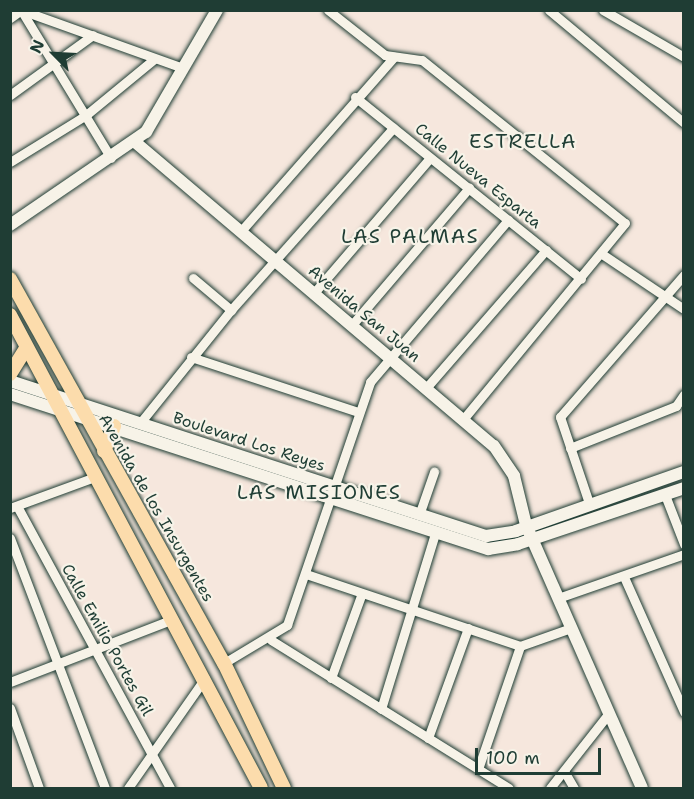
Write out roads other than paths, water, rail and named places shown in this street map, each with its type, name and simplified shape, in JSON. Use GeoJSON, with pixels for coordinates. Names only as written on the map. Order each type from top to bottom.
{"type":"FeatureCollection","features":[{"type":"Feature","properties":{"kind":"main road"},"geometry":{"type":"LineString","coordinates":[[10,225],[135,142],[217,10]]}},
{"type":"Feature","properties":{"kind":"main road","name":"Avenida San Juan"},"geometry":{"type":"LineString","coordinates":[[135,142],[351,326],[464,418],[494,446],[514,476],[526,525],[642,789]]}},
{"type":"Feature","properties":{"kind":"main road","name":"Avenida de los Insurgentes"},"geometry":{"type":"LineString","coordinates":[[10,279],[77,403],[224,663],[281,784]]}},
{"type":"Feature","properties":{"kind":"main road"},"geometry":{"type":"LineString","coordinates":[[10,315],[24,350],[61,413],[92,478],[216,698],[263,789],[281,784]]}},
{"type":"Feature","properties":{"kind":"main road"},"geometry":{"type":"LineString","coordinates":[[10,374],[24,350]]}},
{"type":"Feature","properties":{"kind":"main road","name":"Boulevard Los Reyes"},"geometry":{"type":"LineString","coordinates":[[10,381],[140,423],[199,449]]}},
{"type":"Feature","properties":{"kind":"main road","name":"Boulevard Los Reyes"},"geometry":{"type":"LineString","coordinates":[[10,394],[61,413],[199,449],[331,492],[419,515],[486,536],[526,525],[684,472]]}},
{"type":"Feature","properties":{"kind":"main road"},"geometry":{"type":"LineString","coordinates":[[104,451],[114,426]]}},
{"type":"Feature","properties":{"kind":"main road","name":"Boulevard Los Reyes"},"geometry":{"type":"LineString","coordinates":[[331,492],[435,534],[488,549],[532,538],[684,488]]}},
{"type":"Feature","properties":{"kind":"main road"},"geometry":{"type":"LineString","coordinates":[[216,698],[230,698],[236,686]]}},
{"type":"Feature","properties":{"kind":"street"},"geometry":{"type":"LineString","coordinates":[[10,18],[21,10]]}},
{"type":"Feature","properties":{"kind":"street"},"geometry":{"type":"LineString","coordinates":[[21,10],[93,35],[153,60],[183,68]]}},
{"type":"Feature","properties":{"kind":"street"},"geometry":{"type":"LineString","coordinates":[[21,10],[111,158]]}},
{"type":"Feature","properties":{"kind":"street"},"geometry":{"type":"LineString","coordinates":[[328,10],[394,57],[422,60],[625,223],[602,254],[464,418]]}},
{"type":"Feature","properties":{"kind":"street"},"geometry":{"type":"LineString","coordinates":[[549,10],[684,123]]}},
{"type":"Feature","properties":{"kind":"street"},"geometry":{"type":"LineString","coordinates":[[603,10],[684,57]]}},
{"type":"Feature","properties":{"kind":"street"},"geometry":{"type":"LineString","coordinates":[[10,95],[93,35]]}},
{"type":"Feature","properties":{"kind":"street"},"geometry":{"type":"LineString","coordinates":[[241,231],[355,97],[394,57]]}},
{"type":"Feature","properties":{"kind":"street"},"geometry":{"type":"LineString","coordinates":[[10,162],[86,115],[153,60]]}},
{"type":"Feature","properties":{"kind":"street","name":"Calle Nueva Esparta"},"geometry":{"type":"LineString","coordinates":[[355,97],[581,279]]}},
{"type":"Feature","properties":{"kind":"street"},"geometry":{"type":"LineString","coordinates":[[140,423],[231,310],[393,128]]}},
{"type":"Feature","properties":{"kind":"street"},"geometry":{"type":"LineString","coordinates":[[313,294],[430,158]]}},
{"type":"Feature","properties":{"kind":"street"},"geometry":{"type":"LineString","coordinates":[[351,326],[469,188]]}},
{"type":"Feature","properties":{"kind":"street"},"geometry":{"type":"LineString","coordinates":[[224,663],[271,640],[293,615],[358,412],[388,357],[508,220]]}},
{"type":"Feature","properties":{"kind":"street"},"geometry":{"type":"LineString","coordinates":[[426,388],[546,250]]}},
{"type":"Feature","properties":{"kind":"street"},"geometry":{"type":"LineString","coordinates":[[602,254],[684,309]]}},
{"type":"Feature","properties":{"kind":"street"},"geometry":{"type":"LineString","coordinates":[[589,503],[560,417],[668,298],[684,275]]}},
{"type":"Feature","properties":{"kind":"street"},"geometry":{"type":"LineString","coordinates":[[193,278],[231,310]]}},
{"type":"Feature","properties":{"kind":"street"},"geometry":{"type":"LineString","coordinates":[[191,357],[358,412]]}},
{"type":"Feature","properties":{"kind":"street"},"geometry":{"type":"LineString","coordinates":[[570,448],[676,406],[684,394]]}},
{"type":"Feature","properties":{"kind":"street"},"geometry":{"type":"LineString","coordinates":[[419,515],[434,472]]}},
{"type":"Feature","properties":{"kind":"street"},"geometry":{"type":"LineString","coordinates":[[14,507],[92,478]]}},
{"type":"Feature","properties":{"kind":"street"},"geometry":{"type":"LineString","coordinates":[[665,495],[684,544]]}},
{"type":"Feature","properties":{"kind":"street","name":"Calle Emilio Portes Gil"},"geometry":{"type":"LineString","coordinates":[[14,507],[96,651],[170,789]]}},
{"type":"Feature","properties":{"kind":"street"},"geometry":{"type":"LineString","coordinates":[[381,709],[414,610],[435,534]]}},
{"type":"Feature","properties":{"kind":"street"},"geometry":{"type":"LineString","coordinates":[[10,538],[105,789]]}},
{"type":"Feature","properties":{"kind":"street"},"geometry":{"type":"LineString","coordinates":[[558,598],[624,577],[684,554]]}},
{"type":"Feature","properties":{"kind":"street"},"geometry":{"type":"LineString","coordinates":[[306,574],[520,646],[572,628]]}},
{"type":"Feature","properties":{"kind":"street"},"geometry":{"type":"LineString","coordinates":[[624,577],[684,712]]}},
{"type":"Feature","properties":{"kind":"street"},"geometry":{"type":"LineString","coordinates":[[331,678],[362,593]]}},
{"type":"Feature","properties":{"kind":"street"},"geometry":{"type":"LineString","coordinates":[[10,682],[58,666],[173,620]]}},
{"type":"Feature","properties":{"kind":"street"},"geometry":{"type":"LineString","coordinates":[[428,738],[468,628]]}},
{"type":"Feature","properties":{"kind":"street"},"geometry":{"type":"LineString","coordinates":[[271,640],[509,789]]}},
{"type":"Feature","properties":{"kind":"street"},"geometry":{"type":"LineString","coordinates":[[478,769],[520,646]]}},
{"type":"Feature","properties":{"kind":"street"},"geometry":{"type":"LineString","coordinates":[[128,789],[205,678]]}},
{"type":"Feature","properties":{"kind":"street"},"geometry":{"type":"LineString","coordinates":[[10,708],[39,789]]}},
{"type":"Feature","properties":{"kind":"street"},"geometry":{"type":"LineString","coordinates":[[550,789],[609,713]]}},
{"type":"Feature","properties":{"kind":"street"},"geometry":{"type":"LineString","coordinates":[[564,771],[573,789]]}},
{"type":"Feature","properties":{"kind":"district","name":"ESTRELLA"},"geometry":{"type":"Point","coordinates":[523,141]}},
{"type":"Feature","properties":{"kind":"district","name":"LAS PALMAS"},"geometry":{"type":"Point","coordinates":[410,236]}},
{"type":"Feature","properties":{"kind":"district","name":"LAS MISIONES"},"geometry":{"type":"Point","coordinates":[319,492]}}]}
